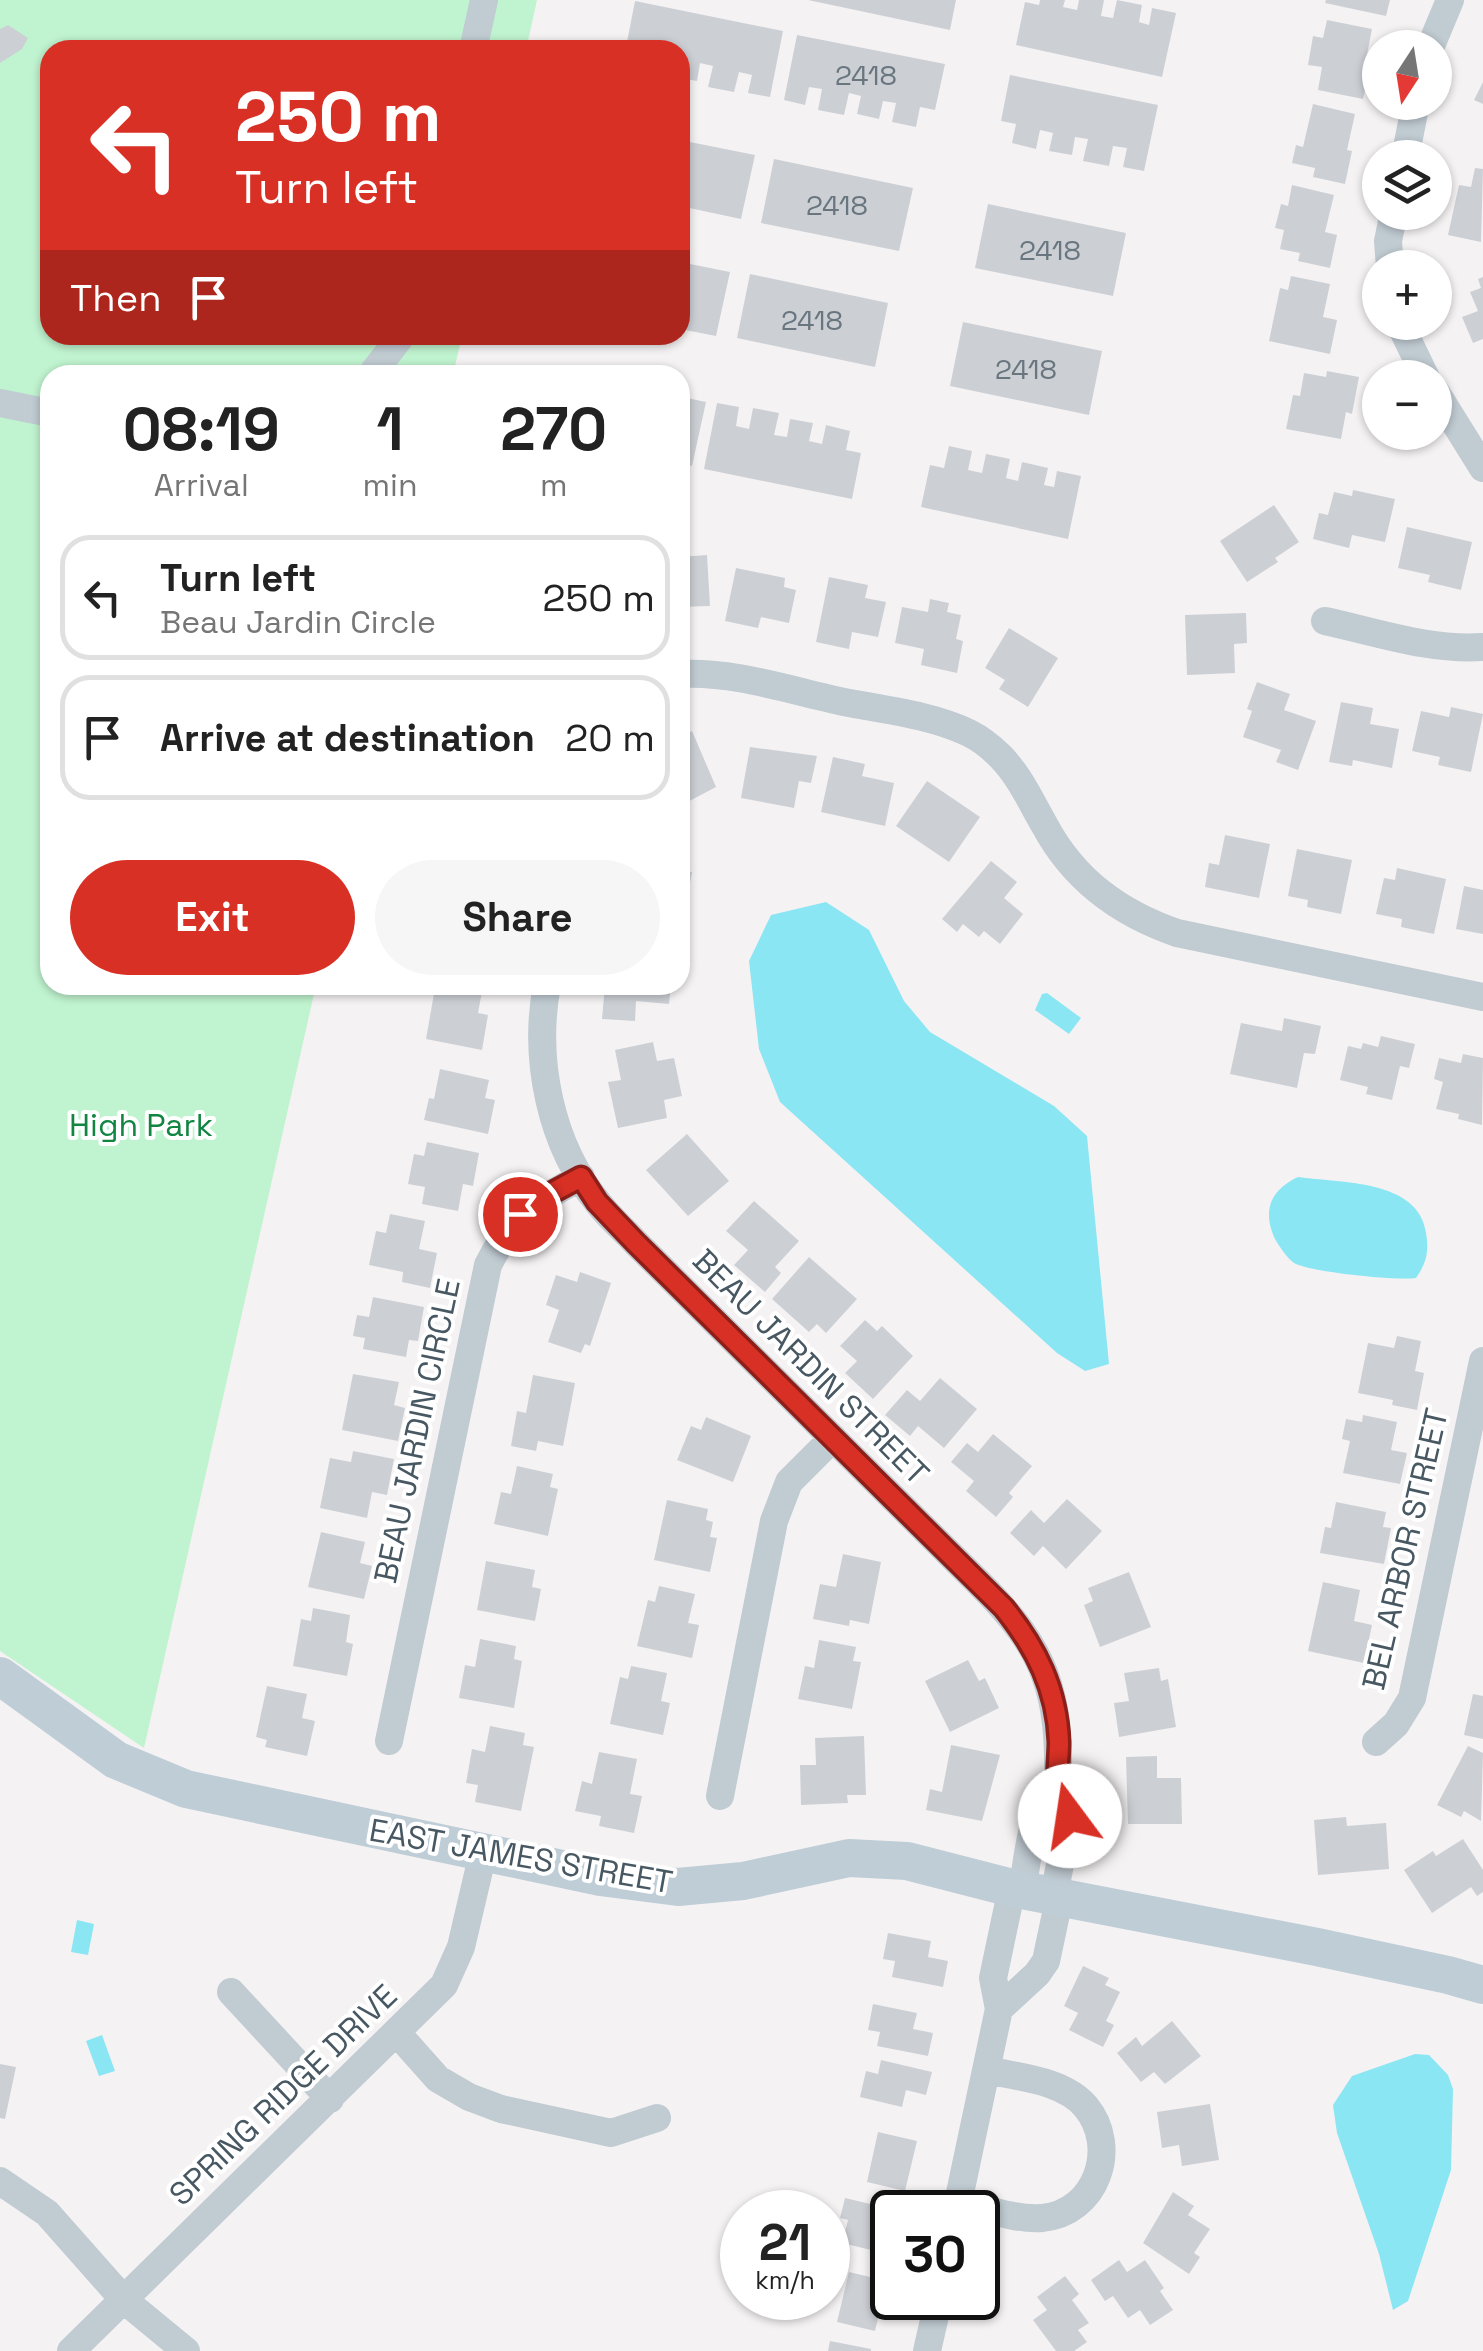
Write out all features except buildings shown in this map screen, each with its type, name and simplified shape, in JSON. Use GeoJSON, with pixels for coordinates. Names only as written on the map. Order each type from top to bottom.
{"type":"FeatureCollection","features":[{"type":"Feature","properties":{"kind":"street"},"geometry":{"type":"LineString","coordinates":[[475,40],[484,0]]}},
{"type":"Feature","properties":{"kind":"street"},"geometry":{"type":"LineString","coordinates":[[1438,30],[1450,0]]}},
{"type":"Feature","properties":{"kind":"street"},"geometry":{"type":"LineString","coordinates":[[379,365],[394,345]]}},
{"type":"Feature","properties":{"kind":"street"},"geometry":{"type":"LineString","coordinates":[[0,403],[40,412]]}},
{"type":"Feature","properties":{"kind":"street"},"geometry":{"type":"LineString","coordinates":[[1452,418],[1482,466]]}},
{"type":"Feature","properties":{"kind":"street"},"geometry":{"type":"LineString","coordinates":[[1325,621],[1444,646],[1483,647]]}},
{"type":"Feature","properties":{"kind":"street"},"geometry":{"type":"LineString","coordinates":[[690,675],[738,679],[933,720],[969,733],[1004,760],[1078,875],[1124,910],[1150,924],[1176,933],[1483,997]]}},
{"type":"Feature","properties":{"kind":"street","name":"BEAU JARDIN STREET"},"geometry":{"type":"LineString","coordinates":[[546,995],[542,1040],[547,1091],[558,1129],[597,1202],[1026,1634],[1043,1666],[1054,1703],[1059,1741],[1058,1786],[1070,1803],[1070,1816],[1037,1892]]}},
{"type":"Feature","properties":{"kind":"street","name":"BEAU JARDIN CIRCLE"},"geometry":{"type":"LineString","coordinates":[[390,1741],[488,1265],[502,1237],[520,1214],[581,1177]]}},
{"type":"Feature","properties":{"kind":"street","name":"BEL ARBOR STREET"},"geometry":{"type":"LineString","coordinates":[[1376,1742],[1396,1724],[1412,1698],[1483,1361]]}},
{"type":"Feature","properties":{"kind":"street"},"geometry":{"type":"LineString","coordinates":[[720,1796],[774,1521],[789,1482],[832,1438]]}},
{"type":"Feature","properties":{"kind":"street","name":"EAST JAMES STREET"},"geometry":{"type":"LineString","coordinates":[[0,1676],[116,1760],[151,1777],[220,1798],[613,1880],[678,1887],[743,1880],[849,1858],[908,1861],[1037,1892],[1448,1974],[1483,1985]]}},
{"type":"Feature","properties":{"kind":"street","name":"SPRING RIDGE DRIVE"},"geometry":{"type":"LineString","coordinates":[[71,2351],[398,2034],[444,1984],[461,1947],[483,1852]]}},
{"type":"Feature","properties":{"kind":"street"},"geometry":{"type":"LineString","coordinates":[[999,2009],[1046,1961],[1037,1892]]}},
{"type":"Feature","properties":{"kind":"street"},"geometry":{"type":"LineString","coordinates":[[961,2190],[999,2009],[993,1978],[1037,1892]]}},
{"type":"Feature","properties":{"kind":"street"},"geometry":{"type":"LineString","coordinates":[[231,1992],[330,2098]]}},
{"type":"Feature","properties":{"kind":"street"},"geometry":{"type":"LineString","coordinates":[[398,2034],[438,2079],[468,2097],[500,2109],[611,2133],[657,2118]]}},
{"type":"Feature","properties":{"kind":"street"},"geometry":{"type":"LineString","coordinates":[[986,2070],[1058,2088],[1084,2104],[1099,2128],[1104,2150],[1101,2170],[1068,2210],[1043,2218],[1000,2213]]}},
{"type":"Feature","properties":{"kind":"street"},"geometry":{"type":"LineString","coordinates":[[0,2181],[47,2213],[124,2300],[186,2351]]}},
{"type":"Feature","properties":{"kind":"street"},"geometry":{"type":"LineString","coordinates":[[928,2351],[934,2320]]}},
{"type":"Feature","properties":{"kind":"green space","name":"High Park"},"geometry":{"type":"Polygon","coordinates":[[[0,0],[537,0],[528,40],[40,40],[40,345],[460,345],[455,365],[40,365],[40,995],[314,995],[144,1748],[0,1651],[0,0]]]}},
{"type":"Feature","properties":{"kind":"water"},"geometry":{"type":"Polygon","coordinates":[[[826,902],[869,930],[904,1001],[930,1032],[1054,1106],[1087,1136],[1109,1364],[1085,1371],[1057,1353],[780,1102],[759,1049],[749,961],[771,915],[826,902]]]}},
{"type":"Feature","properties":{"kind":"water"},"geometry":{"type":"Polygon","coordinates":[[[1047,993],[1081,1018],[1069,1034],[1035,1010],[1042,994],[1047,993]]]}},
{"type":"Feature","properties":{"kind":"water"},"geometry":{"type":"Polygon","coordinates":[[[1298,1177],[1375,1187],[1409,1202],[1420,1215],[1427,1239],[1425,1261],[1416,1278],[1334,1272],[1291,1261],[1275,1239],[1269,1211],[1275,1195],[1298,1177]]]}},
{"type":"Feature","properties":{"kind":"water"},"geometry":{"type":"Polygon","coordinates":[[[77,1920],[94,1924],[88,1955],[71,1952],[77,1920]]]}},
{"type":"Feature","properties":{"kind":"water"},"geometry":{"type":"Polygon","coordinates":[[[102,2035],[115,2071],[99,2076],[86,2041],[102,2035]]]}},
{"type":"Feature","properties":{"kind":"water"},"geometry":{"type":"Polygon","coordinates":[[[1415,2054],[1429,2055],[1448,2075],[1453,2089],[1451,2170],[1408,2301],[1393,2310],[1379,2254],[1337,2133],[1333,2105],[1352,2076],[1415,2054]]]}},
{"type":"Feature","properties":{"kind":"route"},"geometry":{"type":"LineString","coordinates":[[520,1214],[581,1177],[597,1202],[636,1243],[1004,1608],[1026,1634],[1043,1666],[1057,1723],[1058,1786],[1070,1803],[1070,1816]]}}]}
